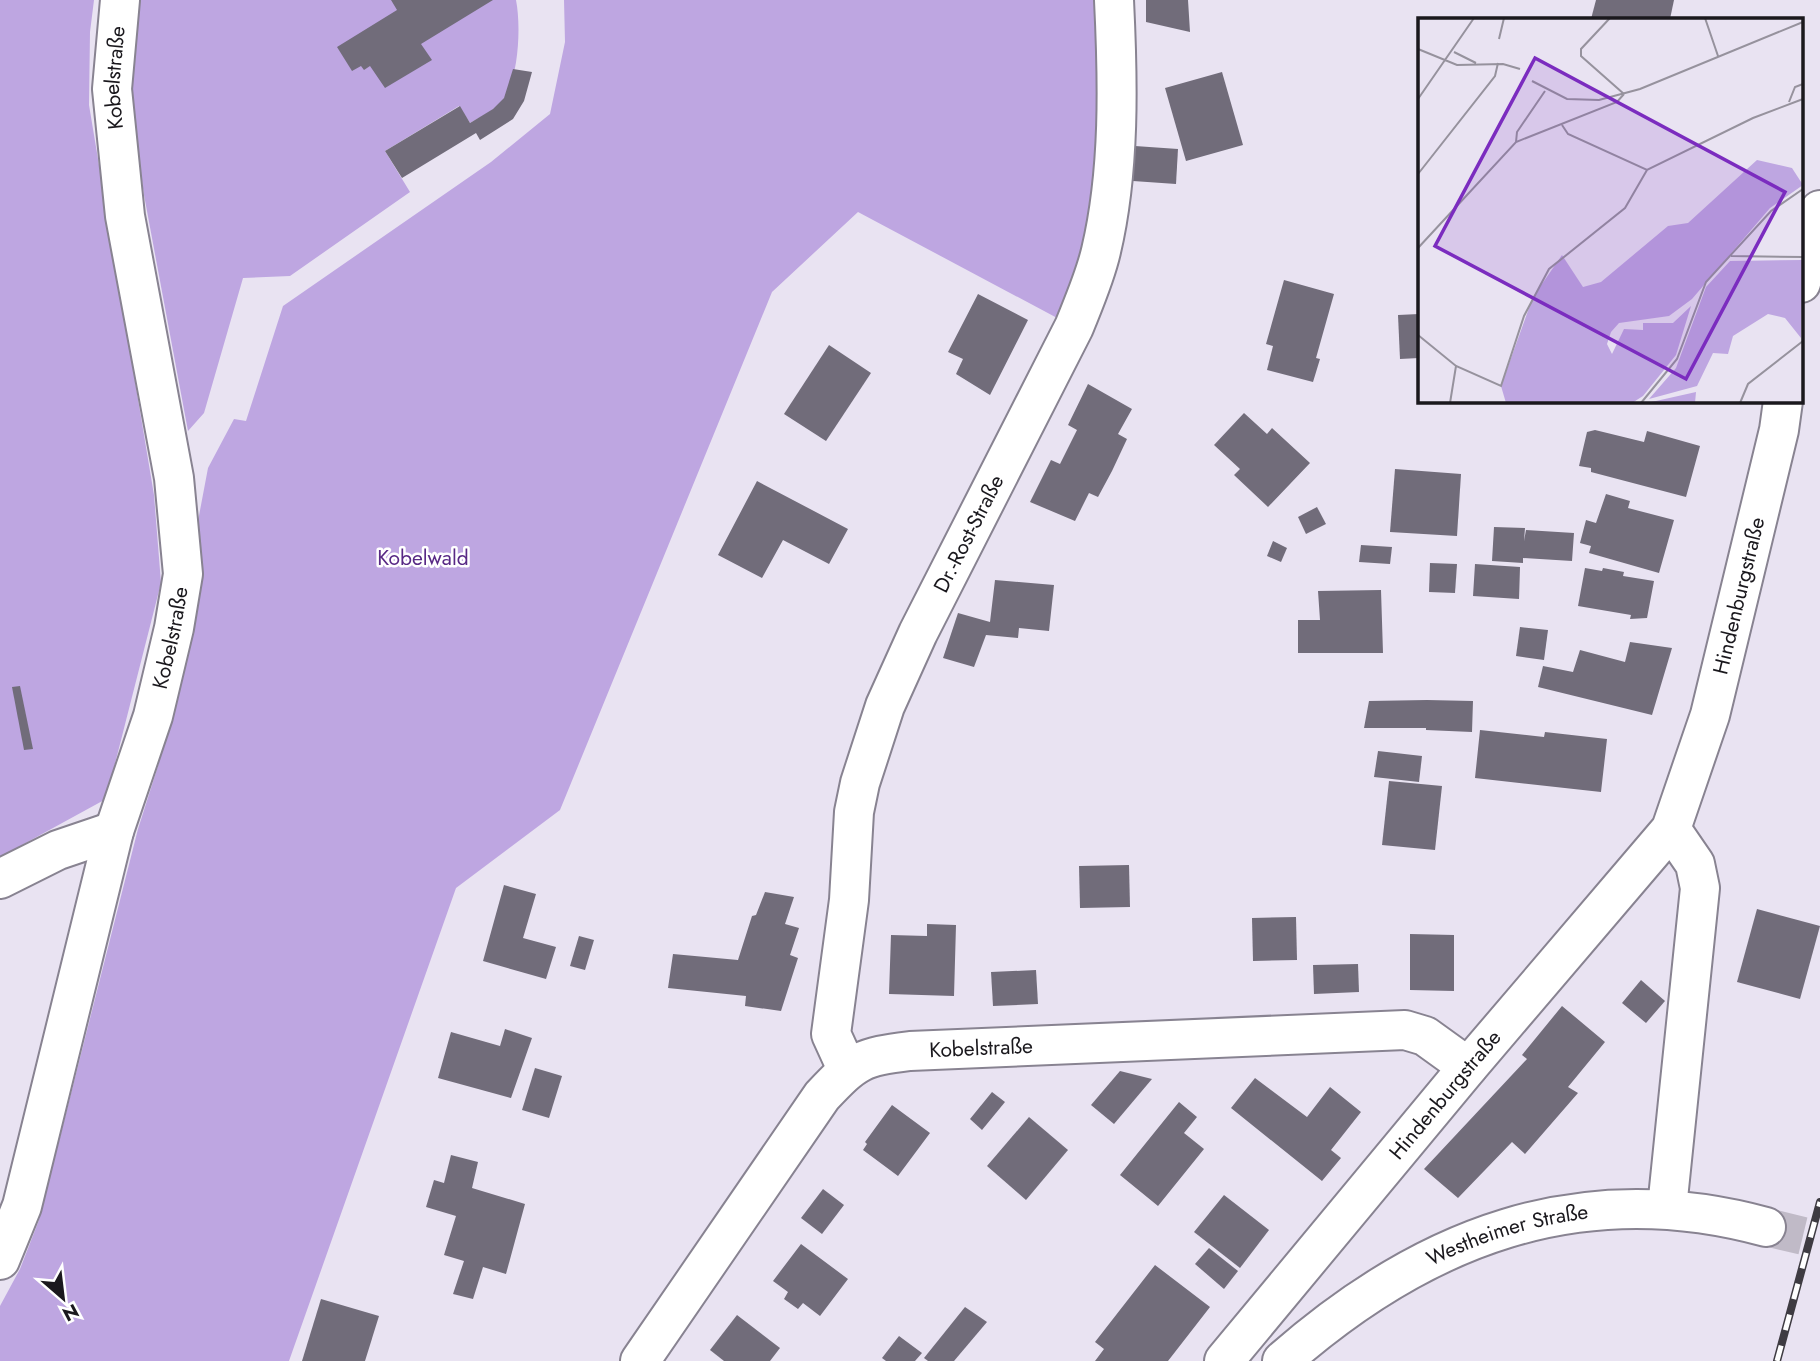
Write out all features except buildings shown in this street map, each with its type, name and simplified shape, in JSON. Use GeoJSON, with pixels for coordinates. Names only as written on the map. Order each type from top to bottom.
{"type":"FeatureCollection","features":[{"type":"Feature","properties":{"kind":"street","name":"Kobelstraße"},"geometry":{"type":"LineString","coordinates":[[0,1260],[22,1206],[114,831],[153,716],[174,628],[183,575],[174,478],[123,204],[112,89],[120,0]]}},
{"type":"Feature","properties":{"kind":"street","name":"Dr.-Rost-Straße"},"geometry":{"type":"LineString","coordinates":[[847,1069],[831,1034],[849,900],[854,812],[860,783],[885,706],[918,633],[1074,327],[1094,274],[1108,212],[1114,147],[1114,0]]}},
{"type":"Feature","properties":{"kind":"street"},"geometry":{"type":"LineString","coordinates":[[1802,278],[1820,210]]}},
{"type":"Feature","properties":{"kind":"street","name":"Hindenburgstraße"},"geometry":{"type":"LineString","coordinates":[[1224,1361],[1468,1067],[1671,829],[1710,715],[1779,430],[1783,402]]}},
{"type":"Feature","properties":{"kind":"street"},"geometry":{"type":"LineString","coordinates":[[1667,1208],[1700,888],[1695,864],[1671,829]]}},
{"type":"Feature","properties":{"kind":"street"},"geometry":{"type":"LineString","coordinates":[[0,878],[58,850],[114,831]]}},
{"type":"Feature","properties":{"kind":"street","name":"Kobelstraße"},"geometry":{"type":"LineString","coordinates":[[640,1361],[822,1096],[847,1069],[867,1056],[910,1051],[1405,1030],[1426,1035],[1468,1067]]}},
{"type":"Feature","properties":{"kind":"street","name":"Westheimer Straße"},"geometry":{"type":"LineString","coordinates":[[1282,1361],[1335,1315],[1377,1287],[1450,1248],[1513,1226],[1579,1213],[1667,1208],[1697,1211],[1766,1227]]}},
{"type":"Feature","properties":{"kind":"green space"},"geometry":{"type":"Polygon","coordinates":[[[0,0],[94,0],[90,32],[89,105],[154,495],[161,583],[106,799],[0,857],[0,0]]]}},
{"type":"Feature","properties":{"kind":"green space"},"geometry":{"type":"Polygon","coordinates":[[[138,0],[516,0],[518,10],[516,63],[510,87],[502,101],[470,123],[459,106],[385,151],[410,192],[290,276],[243,278],[204,413],[188,431],[144,195],[131,106],[132,41],[138,0]]]}},
{"type":"Feature","properties":{"kind":"green space","name":"Kobelwald"},"geometry":{"type":"Polygon","coordinates":[[[564,0],[1114,0],[1115,62],[1074,327],[858,212],[772,292],[560,810],[456,888],[289,1361],[0,1361],[0,1306],[20,1269],[39,1220],[138,829],[158,766],[200,575],[198,521],[208,468],[234,419],[246,421],[283,306],[491,162],[550,114],[565,42],[564,0]]]}},
{"type":"Feature","properties":{"kind":"tunnel"},"geometry":{"type":"LineString","coordinates":[[1766,1227],[1820,1240]]}},
{"type":"Feature","properties":{"kind":"railway"},"geometry":{"type":"LineString","coordinates":[[1777,1361],[1820,1202]]}}]}
